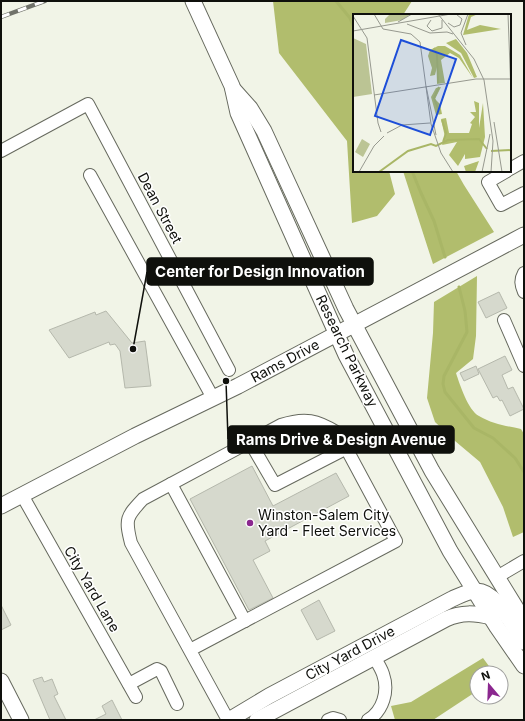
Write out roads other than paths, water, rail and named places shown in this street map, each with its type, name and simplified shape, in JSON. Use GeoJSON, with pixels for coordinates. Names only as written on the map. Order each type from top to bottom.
{"type":"FeatureCollection","features":[{"type":"Feature","properties":{"kind":"main road","name":"Research Parkway"},"geometry":{"type":"LineString","coordinates":[[193,1],[232,86],[238,113],[346,355],[450,551],[491,617],[524,666]]}},
{"type":"Feature","properties":{"kind":"main road","name":"Research Parkway"},"geometry":{"type":"LineString","coordinates":[[232,86],[250,108],[267,135],[346,309],[432,471],[524,621]]}},
{"type":"Feature","properties":{"kind":"main road","name":"Rams Drive"},"geometry":{"type":"LineString","coordinates":[[1,506],[135,436],[213,398],[337,334],[524,234]]}},
{"type":"Feature","properties":{"kind":"main road"},"geometry":{"type":"LineString","coordinates":[[474,590],[481,591],[493,598],[524,642]]}},
{"type":"Feature","properties":{"kind":"main road","name":"City Yard Drive"},"geometry":{"type":"LineString","coordinates":[[228,720],[269,696],[452,599],[474,590]]}},
{"type":"Feature","properties":{"kind":"main road","name":"City Yard Drive"},"geometry":{"type":"LineString","coordinates":[[257,720],[446,619],[457,615],[475,613],[491,617]]}},
{"type":"Feature","properties":{"kind":"main road"},"geometry":{"type":"LineString","coordinates":[[1,681],[21,720]]}},
{"type":"Feature","properties":{"kind":"street","name":"Dean Street"},"geometry":{"type":"LineString","coordinates":[[1,151],[88,104],[229,370]]}},
{"type":"Feature","properties":{"kind":"street"},"geometry":{"type":"LineString","coordinates":[[511,168],[524,162]]}},
{"type":"Feature","properties":{"kind":"street"},"geometry":{"type":"LineString","coordinates":[[505,172],[488,182],[501,205],[524,193]]}},
{"type":"Feature","properties":{"kind":"street"},"geometry":{"type":"LineString","coordinates":[[90,175],[213,398]]}},
{"type":"Feature","properties":{"kind":"street"},"geometry":{"type":"LineString","coordinates":[[524,273],[521,284],[524,292]]}},
{"type":"Feature","properties":{"kind":"street"},"geometry":{"type":"LineString","coordinates":[[504,320],[524,366]]}},
{"type":"Feature","properties":{"kind":"street"},"geometry":{"type":"LineString","coordinates":[[190,650],[396,541],[338,434],[325,425],[311,421],[294,421],[288,423],[143,499],[128,516],[127,528],[131,543],[228,720]]}},
{"type":"Feature","properties":{"kind":"street"},"geometry":{"type":"LineString","coordinates":[[250,442],[274,485],[346,448]]}},
{"type":"Feature","properties":{"kind":"street"},"geometry":{"type":"LineString","coordinates":[[171,484],[245,621]]}},
{"type":"Feature","properties":{"kind":"street","name":"City Yard Lane"},"geometry":{"type":"LineString","coordinates":[[22,495],[136,697]]}},
{"type":"Feature","properties":{"kind":"street"},"geometry":{"type":"LineString","coordinates":[[496,577],[524,561]]}},
{"type":"Feature","properties":{"kind":"street"},"geometry":{"type":"LineString","coordinates":[[368,720],[378,712],[384,701],[385,688],[383,675],[374,657]]}},
{"type":"Feature","properties":{"kind":"street"},"geometry":{"type":"LineString","coordinates":[[129,684],[157,669],[161,671],[177,704]]}},
{"type":"Feature","properties":{"kind":"street"},"geometry":{"type":"LineString","coordinates":[[328,720],[333,718],[340,720]]}},
{"type":"Feature","properties":{"kind":"waterway"},"geometry":{"type":"LineString","coordinates":[[336,1],[350,18],[353,26]]}},
{"type":"Feature","properties":{"kind":"waterway"},"geometry":{"type":"LineString","coordinates":[[412,172],[434,221],[445,257]]}},
{"type":"Feature","properties":{"kind":"waterway"},"geometry":{"type":"LineString","coordinates":[[459,287],[465,311],[467,332],[444,376],[443,384],[445,392],[474,428],[493,438],[515,458],[524,472]]}},
{"type":"Feature","properties":{"kind":"railway"},"geometry":{"type":"LineString","coordinates":[[1,17],[45,1]]}},
{"type":"Feature","properties":{"kind":"place","name":"Center for Design Innovation"},"geometry":{"type":"Point","coordinates":[133,349]}},
{"type":"Feature","properties":{"kind":"place","name":"Rams Drive & Design Avenue"},"geometry":{"type":"Point","coordinates":[226,381]}},
{"type":"Feature","properties":{"kind":"place","name":"Winston-Salem City Yard - Fleet Services"},"geometry":{"type":"Point","coordinates":[250,523]}}]}
